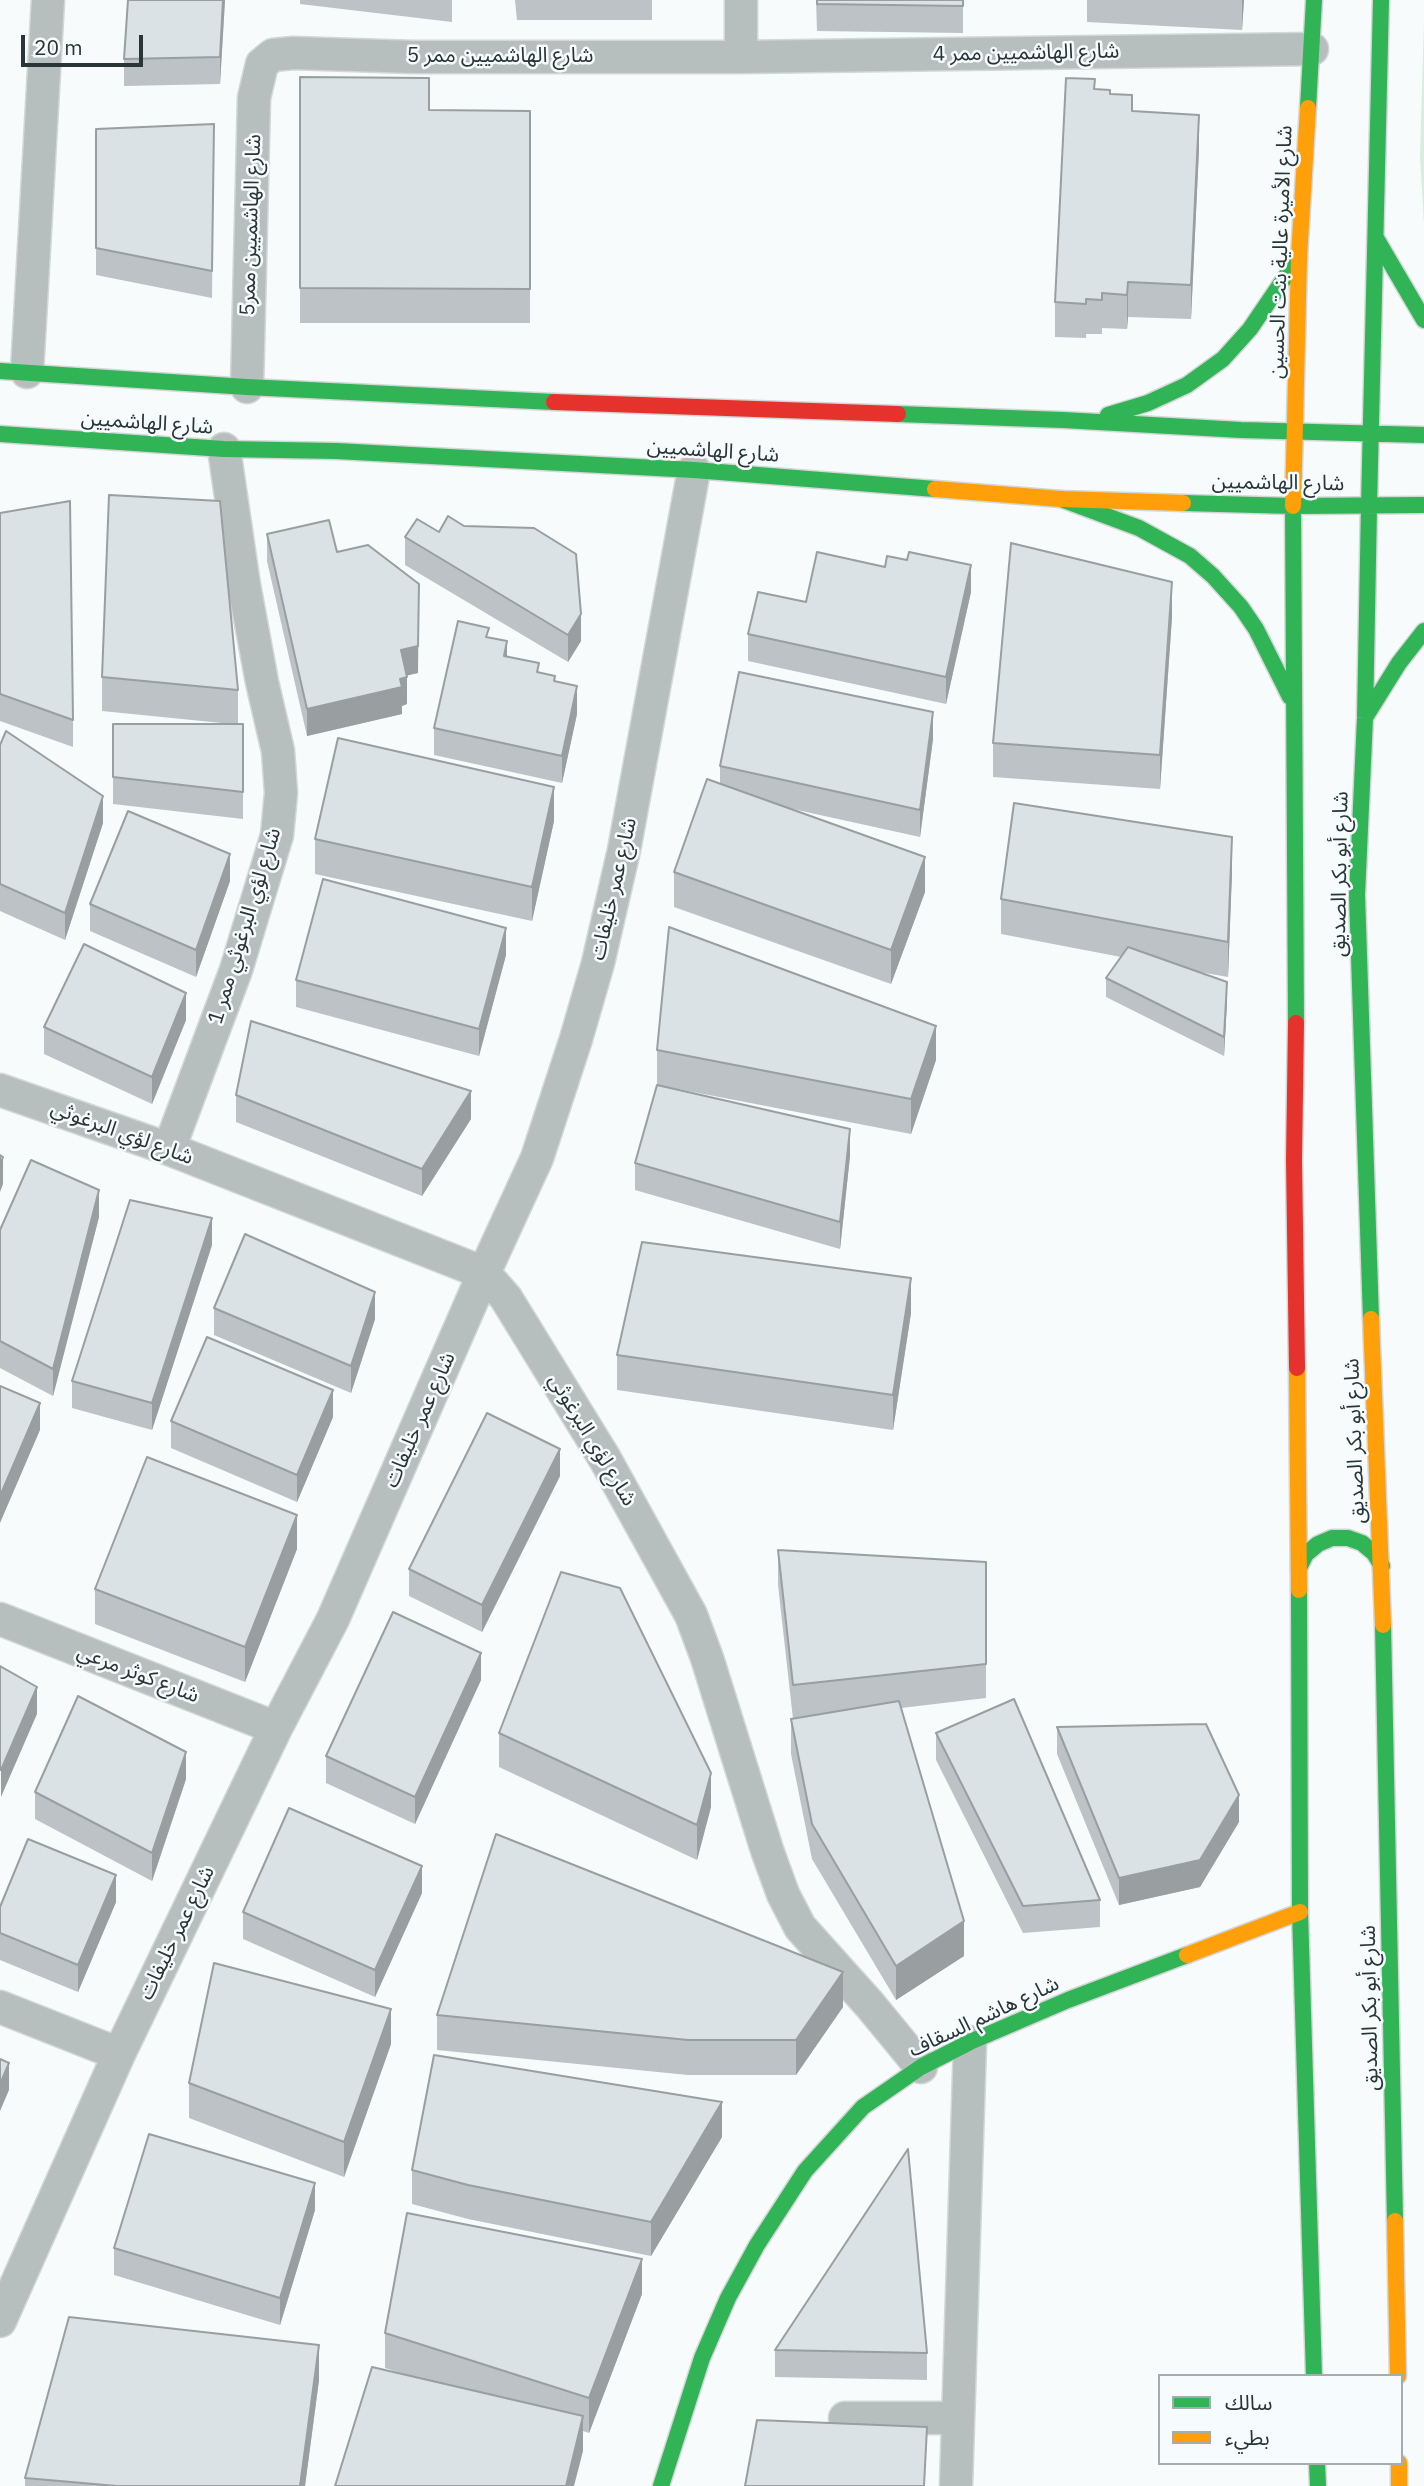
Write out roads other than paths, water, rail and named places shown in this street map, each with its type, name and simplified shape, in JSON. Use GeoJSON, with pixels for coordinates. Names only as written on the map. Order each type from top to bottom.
{"type":"FeatureCollection","features":[{"type":"Feature","properties":{"kind":"main road","name":"شارع الأميرة عالية بنت الحسين"},"geometry":{"type":"LineString","coordinates":[[1293,506],[1299,257],[1314,0]]}},
{"type":"Feature","properties":{"kind":"main road"},"geometry":{"type":"LineString","coordinates":[[1369,506],[1381,0]]}},
{"type":"Feature","properties":{"kind":"main road"},"geometry":{"type":"LineString","coordinates":[[1376,238],[1424,320]]}},
{"type":"Feature","properties":{"kind":"main road"},"geometry":{"type":"LineString","coordinates":[[1063,420],[1107,415],[1148,403],[1187,385],[1223,359],[1250,329],[1299,257]]}},
{"type":"Feature","properties":{"kind":"main road","name":"شارع الهاشميين"},"geometry":{"type":"LineString","coordinates":[[14,372],[247,387],[604,404],[1424,435]]}},
{"type":"Feature","properties":{"kind":"main road","name":"شارع الهاشميين"},"geometry":{"type":"LineString","coordinates":[[0,434],[224,449],[336,451],[694,470],[1061,499],[1293,506],[1424,505]]}},
{"type":"Feature","properties":{"kind":"main road"},"geometry":{"type":"LineString","coordinates":[[1061,499],[1164,540],[1190,556],[1213,576],[1241,607],[1256,629],[1294,706]]}},
{"type":"Feature","properties":{"kind":"main road","name":"شارع أبو بكر الصديق"},"geometry":{"type":"LineString","coordinates":[[1293,506],[1297,941],[1294,1160],[1300,1912],[1314,2374]]}},
{"type":"Feature","properties":{"kind":"main road","name":"شارع أبو بكر الصديق"},"geometry":{"type":"LineString","coordinates":[[1369,506],[1365,718],[1357,895],[1375,1441],[1382,1566],[1398,2374]]}},
{"type":"Feature","properties":{"kind":"main road"},"geometry":{"type":"LineString","coordinates":[[1365,718],[1399,663],[1424,631]]}},
{"type":"Feature","properties":{"kind":"main road"},"geometry":{"type":"LineString","coordinates":[[1299,1568],[1306,1554],[1318,1544],[1332,1538],[1348,1538],[1362,1543],[1374,1553],[1382,1566]]}},
{"type":"Feature","properties":{"kind":"main road","name":"شارع هاشم السقاف"},"geometry":{"type":"LineString","coordinates":[[660,2486],[702,2358],[728,2298],[757,2245],[805,2171],[863,2107],[920,2067],[970,2042],[1068,2000],[1300,1912]]}},
{"type":"Feature","properties":{"kind":"main road"},"geometry":{"type":"LineString","coordinates":[[1317,2465],[1318,2486]]}},
{"type":"Feature","properties":{"kind":"main road"},"geometry":{"type":"LineString","coordinates":[[1399,2465],[1399,2486]]}},
{"type":"Feature","properties":{"kind":"street"},"geometry":{"type":"LineString","coordinates":[[14,372],[48,0]]}},
{"type":"Feature","properties":{"kind":"street"},"geometry":{"type":"LineString","coordinates":[[741,0],[741,57]]}},
{"type":"Feature","properties":{"kind":"street","name":"شارع الهاشميين ممر 4"},"geometry":{"type":"LineString","coordinates":[[741,57],[1312,49]]}},
{"type":"Feature","properties":{"kind":"street","name":"شارع الهاشميين ممر 5"},"geometry":{"type":"LineString","coordinates":[[262,64],[272,55],[293,53],[414,57],[741,57]]}},
{"type":"Feature","properties":{"kind":"street","name":"شارع الهاشميين ممر5"},"geometry":{"type":"LineString","coordinates":[[247,387],[254,98],[262,64]]}},
{"type":"Feature","properties":{"kind":"street","name":"شارع لؤي البرغوثي ممر 1"},"geometry":{"type":"LineString","coordinates":[[169,1149],[236,970],[277,835],[281,793],[278,751],[244,585],[224,449]]}},
{"type":"Feature","properties":{"kind":"street","name":"شارع عمر خليفات"},"geometry":{"type":"LineString","coordinates":[[0,2321],[119,2054],[276,1728],[333,1619],[537,1158],[598,963],[624,850],[694,470]]}},
{"type":"Feature","properties":{"kind":"street","name":"شارع لؤي البرغوثي"},"geometry":{"type":"LineString","coordinates":[[0,1090],[169,1149],[484,1273],[506,1298],[605,1459],[691,1615],[767,1850],[783,1894],[800,1927],[870,2005],[920,2067]]}},
{"type":"Feature","properties":{"kind":"street","name":"شارع كوثر مرعي"},"geometry":{"type":"LineString","coordinates":[[0,1619],[276,1728]]}},
{"type":"Feature","properties":{"kind":"street"},"geometry":{"type":"LineString","coordinates":[[0,2007],[119,2054]]}},
{"type":"Feature","properties":{"kind":"street"},"geometry":{"type":"LineString","coordinates":[[956,2486],[956,2418],[970,2042]]}},
{"type":"Feature","properties":{"kind":"street"},"geometry":{"type":"LineString","coordinates":[[845,2418],[956,2418]]}}]}
